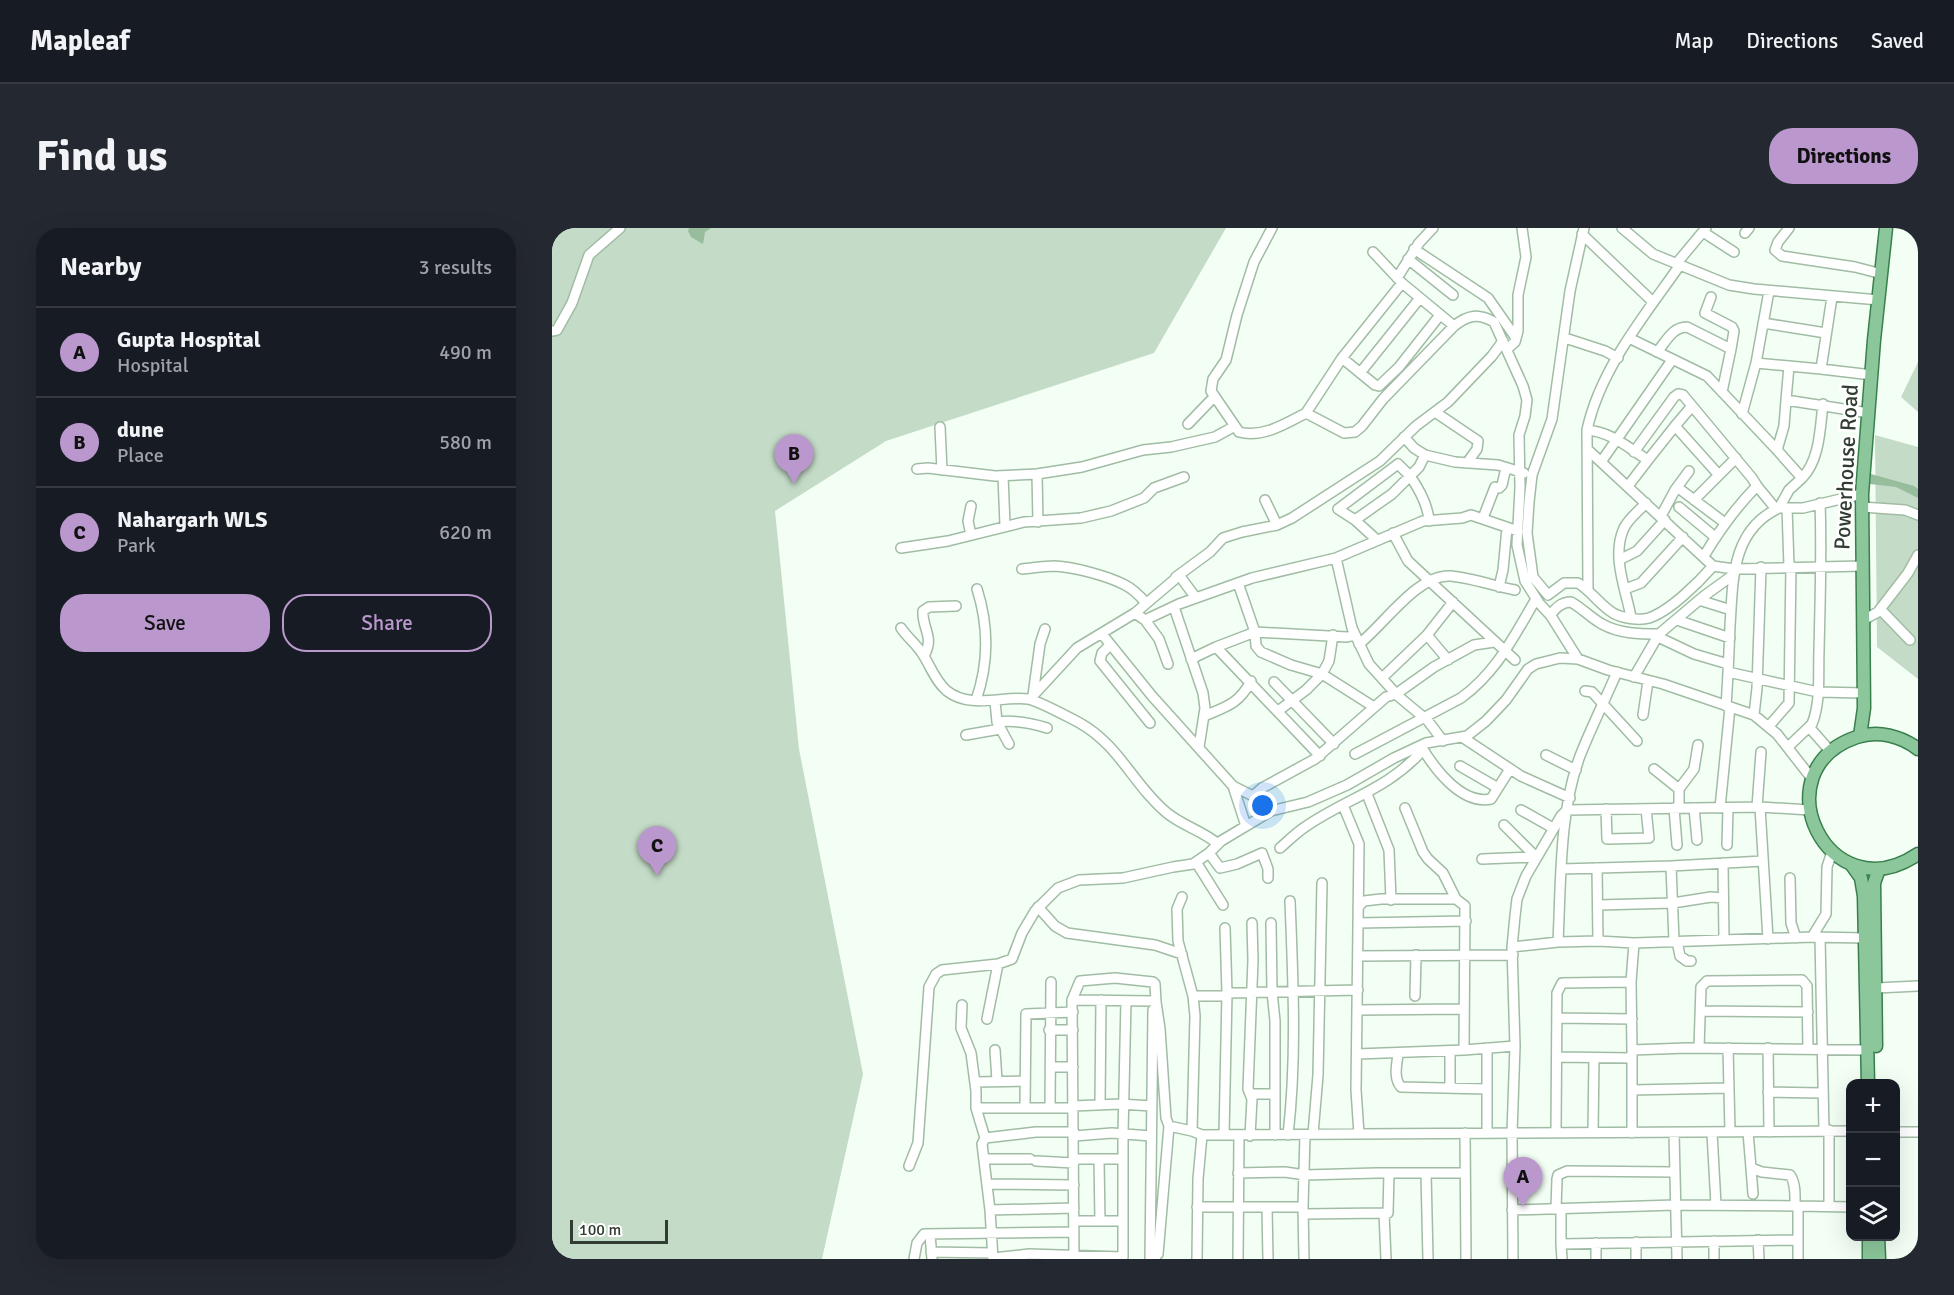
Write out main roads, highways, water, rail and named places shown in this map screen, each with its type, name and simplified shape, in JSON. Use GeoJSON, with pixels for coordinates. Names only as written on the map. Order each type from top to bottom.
{"type":"FeatureCollection","features":[{"type":"Feature","properties":{"kind":"main road","name":"Powerhouse Road"},"geometry":{"type":"LineString","coordinates":[[1860,736],[1864,708],[1862,497],[1886,228]]}},
{"type":"Feature","properties":{"kind":"main road"},"geometry":{"type":"LineString","coordinates":[[1864,708],[1870,723],[1885,735]]}},
{"type":"Feature","properties":{"kind":"main road"},"geometry":{"type":"LineString","coordinates":[[1917,746],[1885,735],[1860,736],[1845,742],[1823,760],[1813,780],[1809,800],[1816,832],[1832,852],[1851,864],[1879,869],[1893,867],[1918,854]]}},
{"type":"Feature","properties":{"kind":"main road"},"geometry":{"type":"LineString","coordinates":[[1851,864],[1861,878],[1869,898],[1876,988],[1877,1079]]}},
{"type":"Feature","properties":{"kind":"main road"},"geometry":{"type":"LineString","coordinates":[[1868,1079],[1865,938],[1869,898],[1879,869]]}},
{"type":"Feature","properties":{"kind":"main road"},"geometry":{"type":"LineString","coordinates":[[1869,1241],[1869,1259]]}},
{"type":"Feature","properties":{"kind":"main road"},"geometry":{"type":"LineString","coordinates":[[1878,1241],[1879,1259]]}},
{"type":"Feature","properties":{"kind":"place","name":"dune"},"geometry":{"type":"Point","coordinates":[794,484]}},
{"type":"Feature","properties":{"kind":"place","name":"Nahargarh WLS"},"geometry":{"type":"Point","coordinates":[657,876]}},
{"type":"Feature","properties":{"kind":"place","name":"Gupta Hospital"},"geometry":{"type":"Point","coordinates":[1523,1207]}}]}
